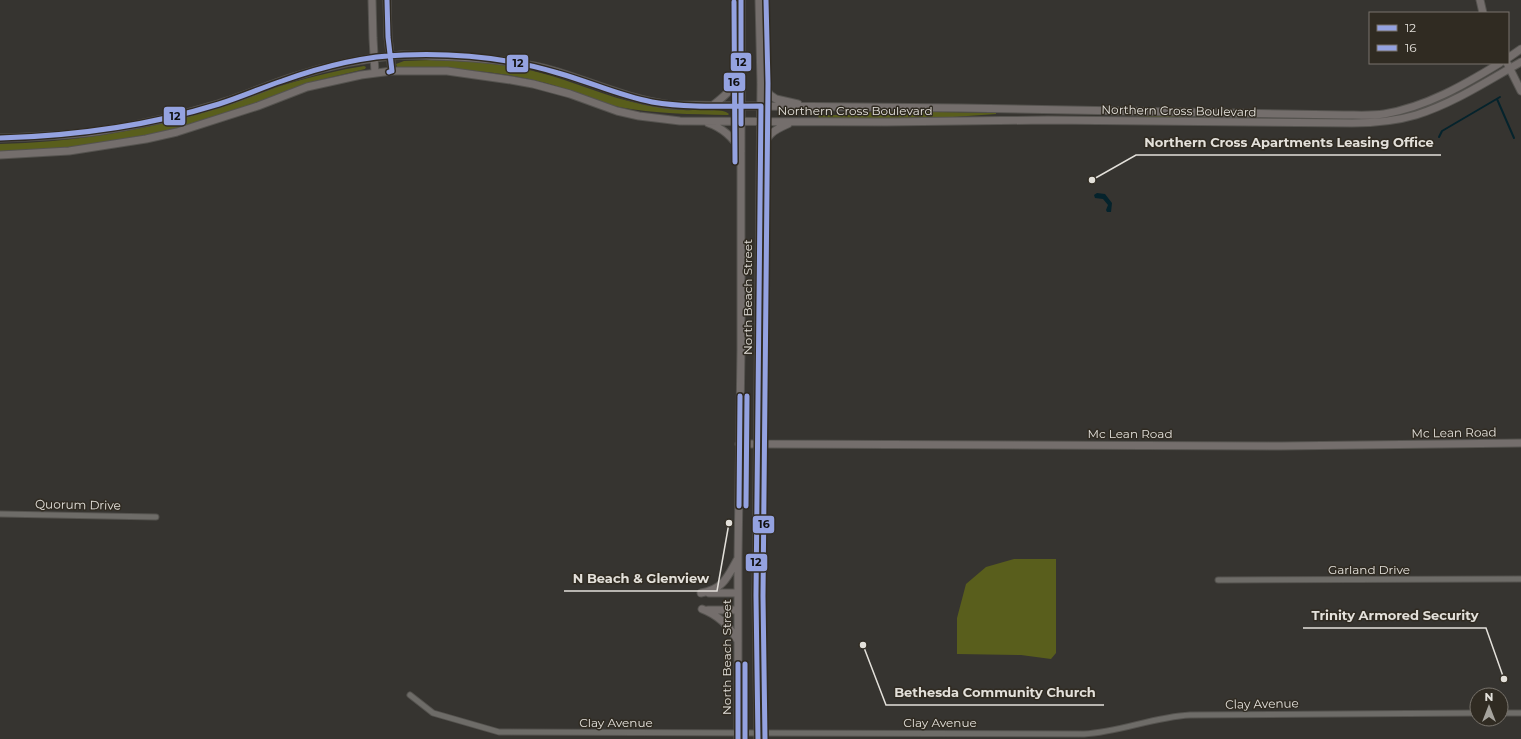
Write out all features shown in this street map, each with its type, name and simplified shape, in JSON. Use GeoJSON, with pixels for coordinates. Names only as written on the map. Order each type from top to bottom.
{"type":"FeatureCollection","features":[{"type":"Feature","properties":{"kind":"street"},"geometry":{"type":"LineString","coordinates":[[372,0],[375,73]]}},
{"type":"Feature","properties":{"kind":"street"},"geometry":{"type":"LineString","coordinates":[[387,0],[392,71]]}},
{"type":"Feature","properties":{"kind":"street","name":"North Beach Street"},"geometry":{"type":"LineString","coordinates":[[738,736],[738,558],[742,152],[741,0]]}},
{"type":"Feature","properties":{"kind":"street","name":"North Beach Street"},"geometry":{"type":"LineString","coordinates":[[758,736],[756,596],[761,106],[759,0]]}},
{"type":"Feature","properties":{"kind":"street"},"geometry":{"type":"LineString","coordinates":[[1480,0],[1483,12]]}},
{"type":"Feature","properties":{"kind":"street"},"geometry":{"type":"LineString","coordinates":[[712,106],[731,90],[735,79],[741,49]]}},
{"type":"Feature","properties":{"kind":"street"},"geometry":{"type":"LineString","coordinates":[[1509,57],[1521,49]]}},
{"type":"Feature","properties":{"kind":"street","name":"Northern Cross Boulevard"},"geometry":{"type":"LineString","coordinates":[[0,138],[98,132],[132,126],[218,104],[298,76],[332,66],[374,58],[403,55],[453,56],[502,61],[558,72],[627,96],[671,105],[1370,115],[1417,106],[1474,79],[1498,64]]}},
{"type":"Feature","properties":{"kind":"street","name":"Northern Cross Boulevard"},"geometry":{"type":"LineString","coordinates":[[0,155],[69,151],[146,139],[177,132],[236,113],[307,87],[392,71],[447,71],[511,80],[570,94],[617,111],[667,119],[702,121],[792,122],[1063,120],[1241,123],[1316,122],[1352,124],[1380,122],[1415,115],[1470,91],[1508,66],[1521,62]]}},
{"type":"Feature","properties":{"kind":"street"},"geometry":{"type":"LineString","coordinates":[[1508,66],[1521,91]]}},
{"type":"Feature","properties":{"kind":"street"},"geometry":{"type":"LineString","coordinates":[[761,83],[770,95],[776,99],[790,101],[802,107]]}},
{"type":"Feature","properties":{"kind":"street"},"geometry":{"type":"LineString","coordinates":[[1063,110],[1063,120]]}},
{"type":"Feature","properties":{"kind":"street"},"geometry":{"type":"LineString","coordinates":[[702,121],[715,125],[725,131],[735,140],[742,152]]}},
{"type":"Feature","properties":{"kind":"street"},"geometry":{"type":"LineString","coordinates":[[760,154],[767,137],[779,127],[792,122]]}},
{"type":"Feature","properties":{"kind":"street","name":"Mc Lean Road"},"geometry":{"type":"LineString","coordinates":[[739,444],[1281,446],[1521,443]]}},
{"type":"Feature","properties":{"kind":"street","name":"Quorum Drive"},"geometry":{"type":"LineString","coordinates":[[0,514],[156,517]]}},
{"type":"Feature","properties":{"kind":"street"},"geometry":{"type":"LineString","coordinates":[[738,558],[727,578],[720,586],[713,590],[701,593],[738,593]]}},
{"type":"Feature","properties":{"kind":"street","name":"Garland Drive"},"geometry":{"type":"LineString","coordinates":[[1218,580],[1521,579]]}},
{"type":"Feature","properties":{"kind":"street"},"geometry":{"type":"LineString","coordinates":[[738,610],[702,609],[714,614],[725,623],[738,641]]}},
{"type":"Feature","properties":{"kind":"street","name":"Clay Avenue"},"geometry":{"type":"LineString","coordinates":[[410,695],[433,713],[499,732],[738,736],[1084,734],[1112,731],[1158,719],[1190,715],[1469,713]]}},
{"type":"Feature","properties":{"kind":"street"},"geometry":{"type":"LineString","coordinates":[[1509,713],[1521,713]]}},
{"type":"Feature","properties":{"kind":"green space"},"geometry":{"type":"Polygon","coordinates":[[[431,60],[477,62],[507,66],[552,76],[630,102],[674,110],[708,110],[720,111],[729,114],[673,113],[632,109],[610,105],[546,83],[511,75],[457,69],[402,69],[397,67],[396,64],[404,61],[431,60]]]}},
{"type":"Feature","properties":{"kind":"green space"},"geometry":{"type":"Polygon","coordinates":[[[364,66],[366,67],[365,69],[311,82],[279,95],[201,122],[147,136],[70,148],[0,152],[0,144],[75,139],[174,121],[290,83],[327,73],[364,66]]]}},
{"type":"Feature","properties":{"kind":"green space"},"geometry":{"type":"Polygon","coordinates":[[[880,111],[996,114],[953,117],[818,119],[819,115],[852,115],[880,111]]]}},
{"type":"Feature","properties":{"kind":"green space"},"geometry":{"type":"Polygon","coordinates":[[[1167,116],[1233,118],[1238,119],[1131,118],[1167,116]]]}},
{"type":"Feature","properties":{"kind":"green space"},"geometry":{"type":"Polygon","coordinates":[[[1014,559],[1056,559],[1056,653],[1051,659],[1021,655],[957,654],[957,618],[966,584],[986,567],[1014,559]]]}},
{"type":"Feature","properties":{"kind":"water"},"geometry":{"type":"Polygon","coordinates":[[[1097,193],[1105,194],[1112,203],[1111,212],[1107,212],[1106,210],[1108,205],[1103,199],[1095,198],[1094,195],[1097,193]]]}},
{"type":"Feature","properties":{"kind":"waterway"},"geometry":{"type":"LineString","coordinates":[[1439,137],[1442,131],[1500,97]]}},
{"type":"Feature","properties":{"kind":"waterway"},"geometry":{"type":"LineString","coordinates":[[1497,99],[1514,138]]}},
{"type":"Feature","properties":{"kind":"transit line","name":"12"},"geometry":{"type":"LineString","coordinates":[[387,0],[388,37],[392,71],[389,72]]}},
{"type":"Feature","properties":{"kind":"transit line","name":"12"},"geometry":{"type":"LineString","coordinates":[[741,0],[741,124]]}},
{"type":"Feature","properties":{"kind":"transit line","name":"16"},"geometry":{"type":"LineString","coordinates":[[765,739],[763,596],[768,83],[766,0]]}},
{"type":"Feature","properties":{"kind":"transit line","name":"16"},"geometry":{"type":"LineString","coordinates":[[734,2],[735,162]]}},
{"type":"Feature","properties":{"kind":"transit line","name":"12"},"geometry":{"type":"LineString","coordinates":[[0,138],[55,135],[138,124],[192,112],[219,104],[297,76],[342,63],[404,55],[463,56],[501,60],[558,73],[628,96],[652,102],[693,106],[761,106],[756,596],[758,739]]}},
{"type":"Feature","properties":{"kind":"transit line","name":"12"},"geometry":{"type":"LineString","coordinates":[[739,506],[740,396]]}},
{"type":"Feature","properties":{"kind":"transit line","name":"16"},"geometry":{"type":"LineString","coordinates":[[746,506],[747,396]]}},
{"type":"Feature","properties":{"kind":"transit line","name":"12"},"geometry":{"type":"LineString","coordinates":[[738,664],[738,739]]}},
{"type":"Feature","properties":{"kind":"transit line","name":"16"},"geometry":{"type":"LineString","coordinates":[[745,664],[745,739]]}},
{"type":"Feature","properties":{"kind":"place","name":"Northern Cross Apartments Leasing Office"},"geometry":{"type":"Point","coordinates":[1092,180]}},
{"type":"Feature","properties":{"kind":"place","name":"N Beach & Glenview"},"geometry":{"type":"Point","coordinates":[729,523]}},
{"type":"Feature","properties":{"kind":"place","name":"Bethesda Community Church"},"geometry":{"type":"Point","coordinates":[863,645]}},
{"type":"Feature","properties":{"kind":"place","name":"Trinity Armored Security"},"geometry":{"type":"Point","coordinates":[1504,679]}}]}
